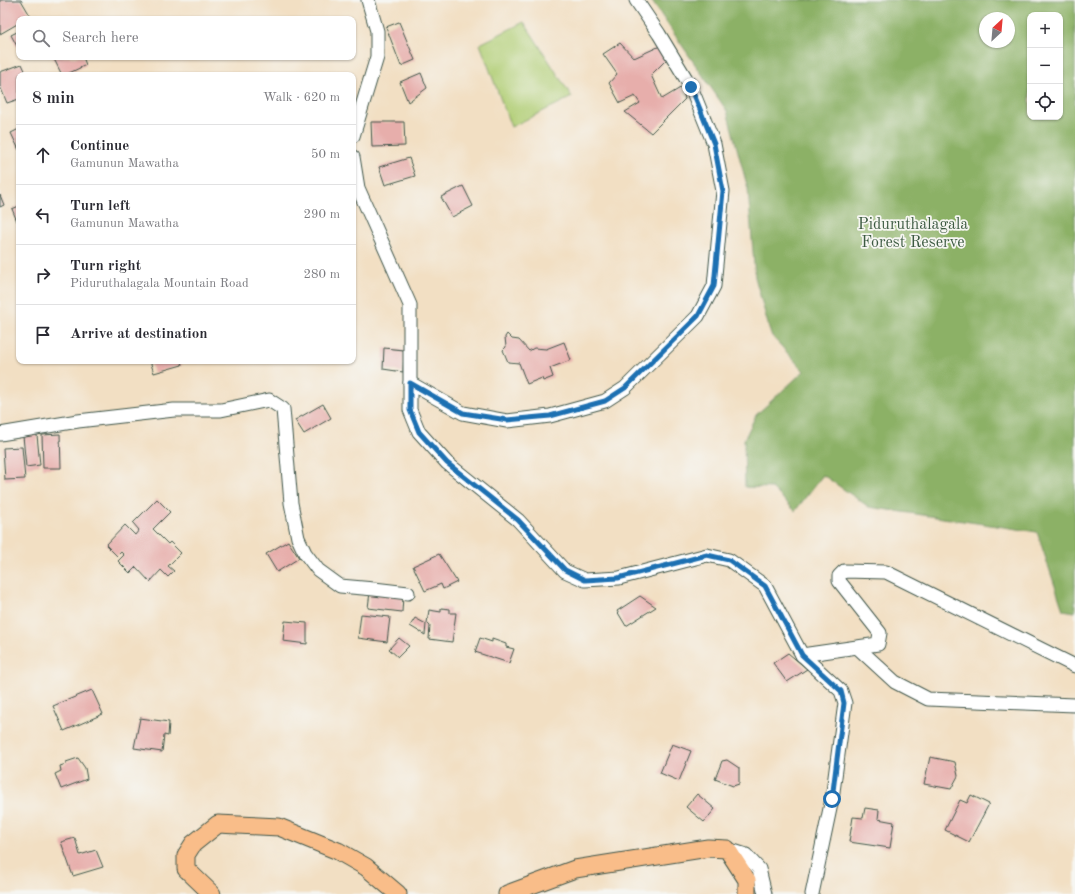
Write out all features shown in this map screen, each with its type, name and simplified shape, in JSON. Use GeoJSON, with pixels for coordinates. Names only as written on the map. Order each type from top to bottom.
{"type":"FeatureCollection","features":[{"type":"Feature","properties":{"kind":"main road"},"geometry":{"type":"LineString","coordinates":[[212,894],[186,869],[186,855],[192,844],[218,824],[279,828],[338,851],[366,867],[394,893]]}},
{"type":"Feature","properties":{"kind":"main road"},"geometry":{"type":"LineString","coordinates":[[507,894],[576,869],[708,848],[727,849],[748,880],[747,894]]}},
{"type":"Feature","properties":{"kind":"street"},"geometry":{"type":"LineString","coordinates":[[356,126],[377,57],[377,31],[368,0]]}},
{"type":"Feature","properties":{"kind":"street"},"geometry":{"type":"LineString","coordinates":[[410,383],[463,413],[507,420],[550,416],[605,401],[625,388],[698,316],[714,286],[723,191],[714,144],[691,87],[659,34],[636,0]]}},
{"type":"Feature","properties":{"kind":"street"},"geometry":{"type":"LineString","coordinates":[[356,176],[358,188],[410,305],[410,410],[419,432],[447,463],[518,520],[565,570],[585,580],[618,578],[707,555],[729,560],[765,586],[802,655],[841,691],[844,703],[832,799],[812,894]]}},
{"type":"Feature","properties":{"kind":"street"},"geometry":{"type":"LineString","coordinates":[[0,434],[78,421],[174,410],[221,410],[269,400],[283,409],[291,503],[298,538],[305,553],[318,570],[340,586],[408,594]]}},
{"type":"Feature","properties":{"kind":"street"},"geometry":{"type":"LineString","coordinates":[[802,655],[878,644],[880,633],[839,581],[839,576],[844,571],[886,572],[1075,666]]}},
{"type":"Feature","properties":{"kind":"street"},"geometry":{"type":"LineString","coordinates":[[858,648],[895,682],[928,699],[1075,705]]}},
{"type":"Feature","properties":{"kind":"street"},"geometry":{"type":"LineString","coordinates":[[727,849],[746,855],[759,869],[765,894]]}},
{"type":"Feature","properties":{"kind":"green space","name":"Piduruthalagala Forest Reserve"},"geometry":{"type":"Polygon","coordinates":[[[651,0],[1075,0],[1075,612],[1063,610],[1037,532],[869,507],[823,475],[795,511],[772,488],[745,487],[744,440],[756,415],[804,371],[771,335],[755,277],[748,189],[727,111],[651,0]]]}},
{"type":"Feature","properties":{"kind":"green space"},"geometry":{"type":"Polygon","coordinates":[[[524,22],[572,97],[511,127],[480,44],[524,22]]]}},
{"type":"Feature","properties":{"kind":"building"},"geometry":{"type":"Polygon","coordinates":[[[0,0],[21,0],[30,16],[16,16],[16,25],[0,34],[0,0]]]}},
{"type":"Feature","properties":{"kind":"building"},"geometry":{"type":"Polygon","coordinates":[[[399,22],[415,60],[401,66],[386,27],[399,22]]]}},
{"type":"Feature","properties":{"kind":"building"},"geometry":{"type":"Polygon","coordinates":[[[16,32],[16,44],[11,35],[16,32]]]}},
{"type":"Feature","properties":{"kind":"building"},"geometry":{"type":"Polygon","coordinates":[[[620,43],[634,58],[660,46],[667,59],[651,75],[662,99],[682,87],[685,99],[651,133],[625,112],[640,103],[635,96],[620,103],[609,83],[617,74],[603,54],[620,43]]]}},
{"type":"Feature","properties":{"kind":"building"},"geometry":{"type":"Polygon","coordinates":[[[54,60],[84,60],[86,65],[71,72],[60,72],[54,60]]]}},
{"type":"Feature","properties":{"kind":"building"},"geometry":{"type":"Polygon","coordinates":[[[22,64],[26,72],[16,72],[16,100],[7,103],[0,86],[0,72],[22,64]]]}},
{"type":"Feature","properties":{"kind":"building"},"geometry":{"type":"Polygon","coordinates":[[[421,73],[427,88],[408,102],[400,82],[421,73]]]}},
{"type":"Feature","properties":{"kind":"building"},"geometry":{"type":"Polygon","coordinates":[[[371,122],[404,122],[405,146],[372,147],[371,122]]]}},
{"type":"Feature","properties":{"kind":"building"},"geometry":{"type":"Polygon","coordinates":[[[16,130],[16,144],[11,133],[16,130]]]}},
{"type":"Feature","properties":{"kind":"building"},"geometry":{"type":"Polygon","coordinates":[[[409,158],[415,176],[385,185],[379,167],[409,158]]]}},
{"type":"Feature","properties":{"kind":"building"},"geometry":{"type":"Polygon","coordinates":[[[463,186],[473,206],[452,217],[441,197],[463,186]]]}},
{"type":"Feature","properties":{"kind":"building"},"geometry":{"type":"Polygon","coordinates":[[[0,195],[4,205],[0,207],[0,195]]]}},
{"type":"Feature","properties":{"kind":"building"},"geometry":{"type":"Polygon","coordinates":[[[16,207],[16,219],[12,209],[16,207]]]}},
{"type":"Feature","properties":{"kind":"building"},"geometry":{"type":"Polygon","coordinates":[[[507,334],[512,339],[519,340],[529,351],[534,348],[546,349],[564,342],[571,360],[550,368],[553,377],[543,381],[542,378],[527,384],[519,363],[508,362],[503,350],[506,347],[505,337],[507,334]]]}},
{"type":"Feature","properties":{"kind":"building"},"geometry":{"type":"Polygon","coordinates":[[[384,348],[404,350],[403,372],[383,369],[384,348]]]}},
{"type":"Feature","properties":{"kind":"building"},"geometry":{"type":"Polygon","coordinates":[[[151,364],[182,364],[182,365],[154,373],[151,364]]]}},
{"type":"Feature","properties":{"kind":"building"},"geometry":{"type":"Polygon","coordinates":[[[323,404],[331,418],[304,434],[295,420],[323,404]]]}},
{"type":"Feature","properties":{"kind":"building"},"geometry":{"type":"Polygon","coordinates":[[[60,434],[61,468],[43,468],[42,435],[60,434]]]}},
{"type":"Feature","properties":{"kind":"building"},"geometry":{"type":"Polygon","coordinates":[[[37,435],[40,465],[26,467],[23,436],[37,435]]]}},
{"type":"Feature","properties":{"kind":"building"},"geometry":{"type":"Polygon","coordinates":[[[22,447],[25,479],[5,480],[3,448],[22,447]]]}},
{"type":"Feature","properties":{"kind":"building"},"geometry":{"type":"Polygon","coordinates":[[[157,499],[170,512],[153,529],[168,544],[170,542],[181,553],[168,566],[174,571],[168,577],[161,570],[150,582],[136,567],[130,573],[118,561],[124,555],[121,552],[117,556],[106,545],[125,525],[135,535],[139,530],[133,523],[157,499]]]}},
{"type":"Feature","properties":{"kind":"building"},"geometry":{"type":"Polygon","coordinates":[[[288,541],[299,558],[277,572],[266,554],[288,541]]]}},
{"type":"Feature","properties":{"kind":"building"},"geometry":{"type":"Polygon","coordinates":[[[439,554],[457,582],[443,589],[441,584],[425,591],[413,566],[439,554]]]}},
{"type":"Feature","properties":{"kind":"building"},"geometry":{"type":"Polygon","coordinates":[[[370,592],[403,596],[402,612],[368,608],[370,592]]]}},
{"type":"Feature","properties":{"kind":"building"},"geometry":{"type":"Polygon","coordinates":[[[640,596],[656,607],[626,626],[617,611],[640,596]]]}},
{"type":"Feature","properties":{"kind":"building"},"geometry":{"type":"Polygon","coordinates":[[[441,608],[450,609],[450,613],[456,613],[452,642],[429,639],[430,626],[427,623],[429,610],[441,612],[441,608]]]}},
{"type":"Feature","properties":{"kind":"building"},"geometry":{"type":"Polygon","coordinates":[[[361,614],[390,617],[387,642],[358,638],[361,614]]]}},
{"type":"Feature","properties":{"kind":"building"},"geometry":{"type":"Polygon","coordinates":[[[415,618],[426,624],[425,635],[410,626],[415,618]]]}},
{"type":"Feature","properties":{"kind":"building"},"geometry":{"type":"Polygon","coordinates":[[[285,621],[307,623],[307,644],[283,641],[285,621]]]}},
{"type":"Feature","properties":{"kind":"building"},"geometry":{"type":"Polygon","coordinates":[[[399,638],[409,646],[398,657],[389,649],[399,638]]]}},
{"type":"Feature","properties":{"kind":"building"},"geometry":{"type":"Polygon","coordinates":[[[480,638],[492,642],[492,639],[506,644],[506,647],[514,649],[509,663],[475,652],[480,638]]]}},
{"type":"Feature","properties":{"kind":"building"},"geometry":{"type":"Polygon","coordinates":[[[788,653],[807,669],[787,682],[773,663],[788,653]]]}},
{"type":"Feature","properties":{"kind":"building"},"geometry":{"type":"Polygon","coordinates":[[[92,690],[103,714],[64,731],[53,706],[92,690]]]}},
{"type":"Feature","properties":{"kind":"building"},"geometry":{"type":"Polygon","coordinates":[[[140,718],[169,722],[168,736],[164,735],[162,752],[134,748],[140,718]]]}},
{"type":"Feature","properties":{"kind":"building"},"geometry":{"type":"Polygon","coordinates":[[[672,744],[691,751],[679,781],[660,773],[672,744]]]}},
{"type":"Feature","properties":{"kind":"building"},"geometry":{"type":"Polygon","coordinates":[[[930,757],[955,762],[958,776],[951,789],[924,784],[930,757]]]}},
{"type":"Feature","properties":{"kind":"building"},"geometry":{"type":"Polygon","coordinates":[[[78,758],[85,768],[87,779],[61,789],[55,774],[61,771],[60,766],[66,764],[66,762],[78,758]]]}},
{"type":"Feature","properties":{"kind":"building"},"geometry":{"type":"Polygon","coordinates":[[[727,760],[739,768],[739,784],[733,786],[715,779],[722,761],[727,760]]]}},
{"type":"Feature","properties":{"kind":"building"},"geometry":{"type":"Polygon","coordinates":[[[697,794],[715,809],[704,822],[686,807],[697,794]]]}},
{"type":"Feature","properties":{"kind":"building"},"geometry":{"type":"Polygon","coordinates":[[[971,795],[989,804],[969,842],[945,830],[960,800],[967,803],[971,795]]]}},
{"type":"Feature","properties":{"kind":"building"},"geometry":{"type":"Polygon","coordinates":[[[865,808],[879,810],[878,819],[894,822],[890,848],[849,842],[853,817],[863,818],[865,808]]]}},
{"type":"Feature","properties":{"kind":"building"},"geometry":{"type":"Polygon","coordinates":[[[75,838],[80,855],[96,850],[103,867],[73,876],[61,842],[75,838]]]}},
{"type":"Feature","properties":{"kind":"route"},"geometry":{"type":"LineString","coordinates":[[691,87],[714,144],[723,191],[714,286],[698,316],[625,388],[605,401],[550,416],[507,420],[463,413],[410,383],[410,410],[419,432],[447,463],[518,520],[565,570],[585,580],[618,578],[707,555],[729,560],[765,586],[802,655],[841,691],[844,703],[832,799]]}}]}
